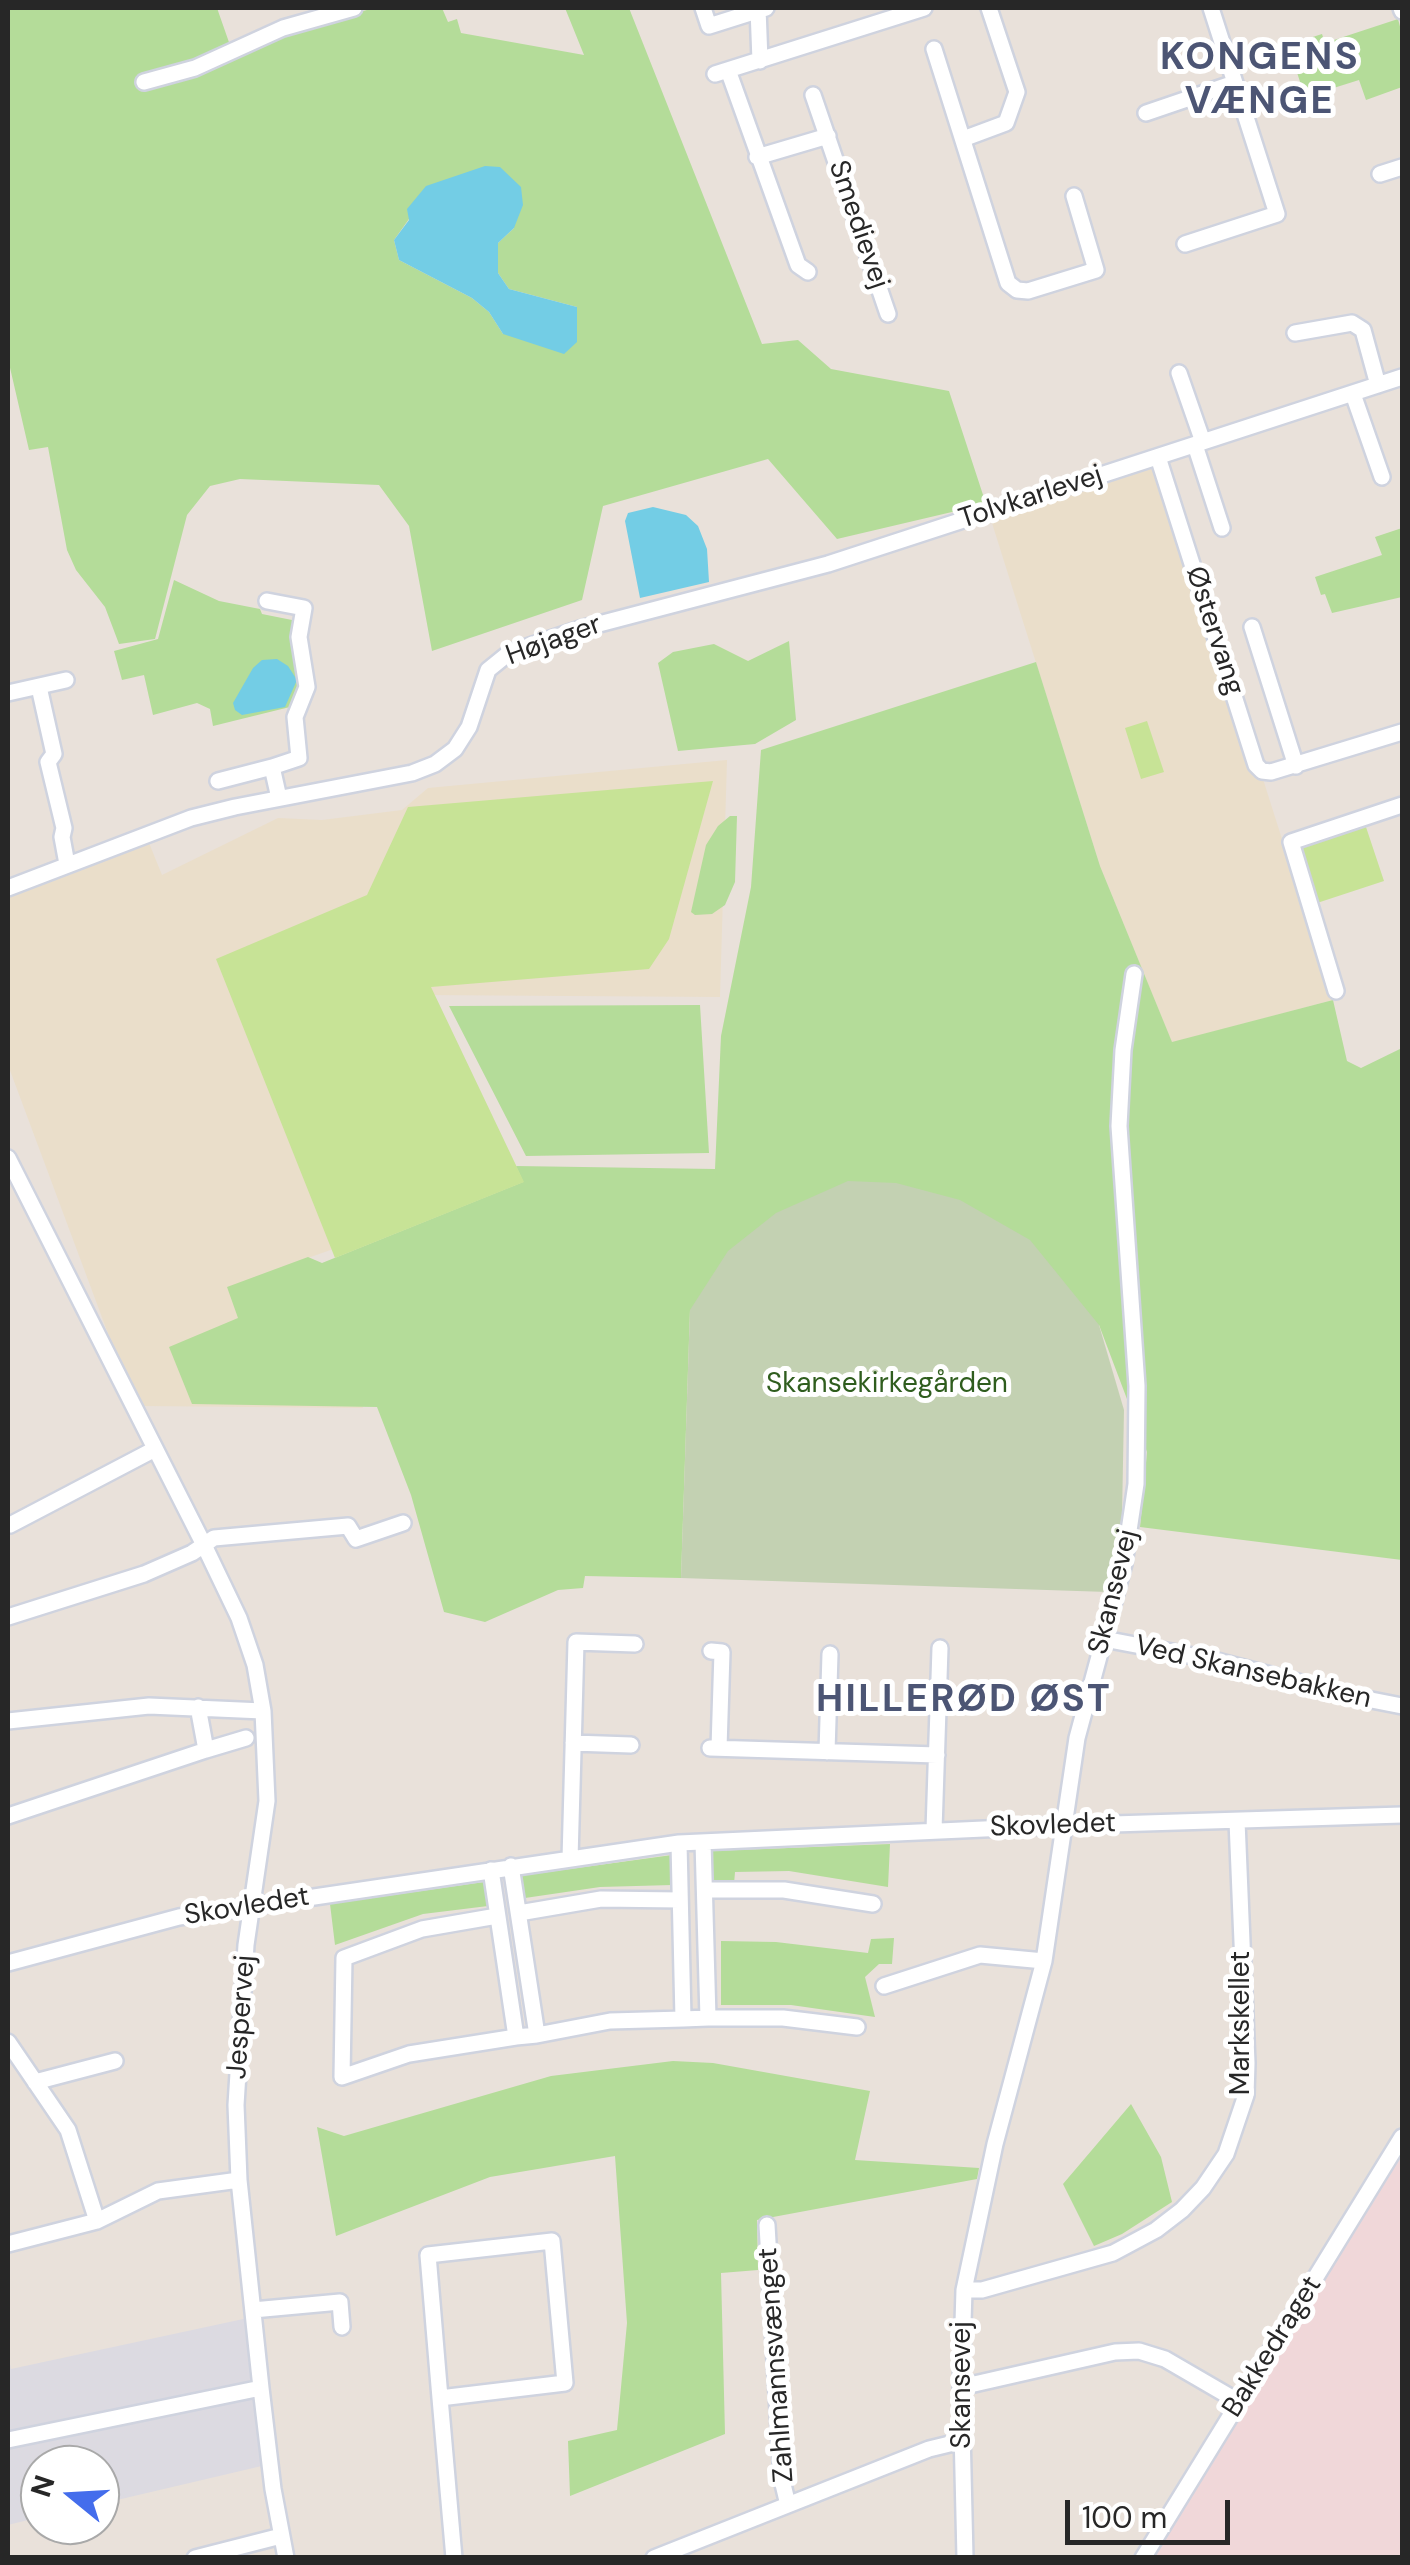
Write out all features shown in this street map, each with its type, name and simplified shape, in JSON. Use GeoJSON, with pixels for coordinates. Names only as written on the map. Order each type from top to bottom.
{"type":"FeatureCollection","features":[{"type":"Feature","properties":{"kind":"street"},"geometry":{"type":"LineString","coordinates":[[144,82],[195,68],[296,24],[354,8]]}},
{"type":"Feature","properties":{"kind":"street"},"geometry":{"type":"LineString","coordinates":[[703,8],[709,26],[760,8],[760,61]]}},
{"type":"Feature","properties":{"kind":"street"},"geometry":{"type":"LineString","coordinates":[[808,272],[798,265],[722,72],[924,8]]}},
{"type":"Feature","properties":{"kind":"street"},"geometry":{"type":"LineString","coordinates":[[962,139],[1006,123],[1017,92],[990,8]]}},
{"type":"Feature","properties":{"kind":"street"},"geometry":{"type":"LineString","coordinates":[[1185,244],[1277,214],[1211,8]]}},
{"type":"Feature","properties":{"kind":"street"},"geometry":{"type":"LineString","coordinates":[[934,48],[1008,283],[1017,290],[1028,291],[1096,270],[1074,196]]}},
{"type":"Feature","properties":{"kind":"street"},"geometry":{"type":"LineString","coordinates":[[1146,113],[1234,83]]}},
{"type":"Feature","properties":{"kind":"street","name":"Smedievej"},"geometry":{"type":"LineString","coordinates":[[814,95],[888,314]]}},
{"type":"Feature","properties":{"kind":"street","name":"Smedievej"},"geometry":{"type":"LineString","coordinates":[[757,157],[828,136]]}},
{"type":"Feature","properties":{"kind":"street"},"geometry":{"type":"LineString","coordinates":[[1380,174],[1402,166]]}},
{"type":"Feature","properties":{"kind":"street"},"geometry":{"type":"LineString","coordinates":[[1296,333],[1352,323],[1363,330],[1378,385]]}},
{"type":"Feature","properties":{"kind":"street"},"geometry":{"type":"LineString","coordinates":[[1179,373],[1222,528]]}},
{"type":"Feature","properties":{"kind":"street","name":"Tolvkarlevej"},"geometry":{"type":"LineString","coordinates":[[828,564],[1402,377]]}},
{"type":"Feature","properties":{"kind":"street"},"geometry":{"type":"LineString","coordinates":[[1352,394],[1382,477]]}},
{"type":"Feature","properties":{"kind":"street","name":"Østervang"},"geometry":{"type":"LineString","coordinates":[[1158,457],[1256,766],[1271,772],[1402,732]]}},
{"type":"Feature","properties":{"kind":"street","name":"Højager"},"geometry":{"type":"LineString","coordinates":[[8,888],[191,818],[412,773],[436,764],[455,750],[469,727],[488,670],[508,653],[580,629],[828,564]]}},
{"type":"Feature","properties":{"kind":"street"},"geometry":{"type":"LineString","coordinates":[[218,781],[299,758],[295,717],[307,686],[299,636],[304,608],[268,601]]}},
{"type":"Feature","properties":{"kind":"street","name":"Østervang"},"geometry":{"type":"LineString","coordinates":[[1252,627],[1296,766]]}},
{"type":"Feature","properties":{"kind":"street"},"geometry":{"type":"LineString","coordinates":[[8,693],[66,680]]}},
{"type":"Feature","properties":{"kind":"street"},"geometry":{"type":"LineString","coordinates":[[38,686],[54,754],[48,762],[64,828],[67,864]]}},
{"type":"Feature","properties":{"kind":"street"},"geometry":{"type":"LineString","coordinates":[[272,768],[279,798]]}},
{"type":"Feature","properties":{"kind":"street"},"geometry":{"type":"LineString","coordinates":[[1336,991],[1291,842],[1402,805]]}},
{"type":"Feature","properties":{"kind":"street","name":"Skansevej"},"geometry":{"type":"LineString","coordinates":[[965,2558],[960,2388],[964,2290],[994,2144],[1044,1961],[1077,1738],[1126,1551],[1138,1451],[1119,1126],[1134,974]]}},
{"type":"Feature","properties":{"kind":"street","name":"Jespervej"},"geometry":{"type":"LineString","coordinates":[[8,1158],[203,1543],[242,1624],[255,1665],[263,1711],[267,1800],[242,1990],[239,2180],[261,2388],[286,2558]]}},
{"type":"Feature","properties":{"kind":"street"},"geometry":{"type":"LineString","coordinates":[[10,1525],[155,1449]]}},
{"type":"Feature","properties":{"kind":"street"},"geometry":{"type":"LineString","coordinates":[[8,1617],[144,1574],[214,1538],[348,1526],[356,1539],[403,1523]]}},
{"type":"Feature","properties":{"kind":"street","name":"Ved Skansebakken"},"geometry":{"type":"LineString","coordinates":[[1104,1638],[1402,1706]]}},
{"type":"Feature","properties":{"kind":"street"},"geometry":{"type":"LineString","coordinates":[[570,1859],[576,1642],[635,1644]]}},
{"type":"Feature","properties":{"kind":"street"},"geometry":{"type":"LineString","coordinates":[[934,1830],[940,1648]]}},
{"type":"Feature","properties":{"kind":"street"},"geometry":{"type":"LineString","coordinates":[[711,1651],[722,1652],[714,1748],[936,1755]]}},
{"type":"Feature","properties":{"kind":"street"},"geometry":{"type":"LineString","coordinates":[[827,1752],[830,1654]]}},
{"type":"Feature","properties":{"kind":"street"},"geometry":{"type":"LineString","coordinates":[[8,1720],[149,1706],[263,1711]]}},
{"type":"Feature","properties":{"kind":"street"},"geometry":{"type":"LineString","coordinates":[[198,1708],[206,1750]]}},
{"type":"Feature","properties":{"kind":"street"},"geometry":{"type":"LineString","coordinates":[[8,1816],[246,1738]]}},
{"type":"Feature","properties":{"kind":"street"},"geometry":{"type":"LineString","coordinates":[[574,1744],[630,1745]]}},
{"type":"Feature","properties":{"kind":"street","name":"Skovledet"},"geometry":{"type":"LineString","coordinates":[[8,1962],[179,1916],[679,1843],[934,1830],[1402,1815]]}},
{"type":"Feature","properties":{"kind":"street","name":"Markskellet"},"geometry":{"type":"LineString","coordinates":[[964,2290],[982,2290],[1113,2253],[1156,2230],[1182,2210],[1204,2188],[1226,2154],[1246,2095],[1248,2063],[1237,1821]]}},
{"type":"Feature","properties":{"kind":"street"},"geometry":{"type":"LineString","coordinates":[[703,1842],[708,2018]]}},
{"type":"Feature","properties":{"kind":"street"},"geometry":{"type":"LineString","coordinates":[[679,1843],[683,2019]]}},
{"type":"Feature","properties":{"kind":"street"},"geometry":{"type":"LineString","coordinates":[[511,1866],[537,2035]]}},
{"type":"Feature","properties":{"kind":"street"},"geometry":{"type":"LineString","coordinates":[[491,1870],[516,2037]]}},
{"type":"Feature","properties":{"kind":"street"},"geometry":{"type":"LineString","coordinates":[[706,1890],[784,1890],[874,1904]]}},
{"type":"Feature","properties":{"kind":"street"},"geometry":{"type":"LineString","coordinates":[[519,1913],[601,1900],[680,1900]]}},
{"type":"Feature","properties":{"kind":"street"},"geometry":{"type":"LineString","coordinates":[[497,1916],[422,1929],[344,1958],[342,2077],[410,2054],[610,2020],[783,2018],[857,2027]]}},
{"type":"Feature","properties":{"kind":"street"},"geometry":{"type":"LineString","coordinates":[[884,1986],[980,1955],[1044,1961]]}},
{"type":"Feature","properties":{"kind":"street"},"geometry":{"type":"LineString","coordinates":[[8,2042],[68,2130],[96,2221]]}},
{"type":"Feature","properties":{"kind":"street"},"geometry":{"type":"LineString","coordinates":[[35,2082],[115,2061]]}},
{"type":"Feature","properties":{"kind":"street","name":"Bakkedraget"},"geometry":{"type":"LineString","coordinates":[[1143,2558],[1402,2137]]}},
{"type":"Feature","properties":{"kind":"street"},"geometry":{"type":"LineString","coordinates":[[8,2244],[96,2221],[158,2191],[239,2180]]}},
{"type":"Feature","properties":{"kind":"street","name":"Zahlmannsvænget"},"geometry":{"type":"LineString","coordinates":[[768,2225],[782,2480],[788,2506]]}},
{"type":"Feature","properties":{"kind":"street"},"geometry":{"type":"LineString","coordinates":[[440,2398],[565,2383],[552,2241],[428,2255],[440,2398],[454,2558]]}},
{"type":"Feature","properties":{"kind":"street"},"geometry":{"type":"LineString","coordinates":[[253,2310],[340,2302],[342,2327]]}},
{"type":"Feature","properties":{"kind":"street"},"geometry":{"type":"LineString","coordinates":[[960,2388],[1115,2352],[1139,2351],[1165,2359],[1239,2402]]}},
{"type":"Feature","properties":{"kind":"street"},"geometry":{"type":"LineString","coordinates":[[8,2440],[261,2388]]}},
{"type":"Feature","properties":{"kind":"street"},"geometry":{"type":"LineString","coordinates":[[654,2558],[929,2450],[962,2441]]}},
{"type":"Feature","properties":{"kind":"street"},"geometry":{"type":"LineString","coordinates":[[195,2558],[281,2536]]}},
{"type":"Feature","properties":{"kind":"shaded area"},"geometry":{"type":"Polygon","coordinates":[[[1154,451],[1333,1000],[1172,1043],[1100,866],[986,504],[1154,451]]]}},
{"type":"Feature","properties":{"kind":"shaded area"},"geometry":{"type":"Polygon","coordinates":[[[727,760],[720,997],[419,995],[495,1192],[305,1259],[363,1408],[141,1406],[119,1363],[8,1065],[8,893],[147,838],[162,875],[278,818],[322,820],[402,810],[428,788],[727,760]]]}},
{"type":"Feature","properties":{"kind":"shaded area"},"geometry":{"type":"Polygon","coordinates":[[[1402,2149],[1402,2557],[1151,2557],[1402,2149]]]}},
{"type":"Feature","properties":{"kind":"shaded area"},"geometry":{"type":"Polygon","coordinates":[[[248,2318],[266,2465],[120,2499],[120,2445],[20,2445],[20,2522],[8,2525],[8,2356],[11,2369],[248,2318]]]}},
{"type":"Feature","properties":{"kind":"green space"},"geometry":{"type":"Polygon","coordinates":[[[8,8],[217,8],[231,48],[374,8],[442,8],[448,22],[457,19],[461,33],[584,55],[565,8],[629,8],[762,344],[798,340],[831,369],[949,391],[986,504],[837,539],[768,459],[603,506],[582,600],[432,651],[409,526],[379,485],[240,479],[210,486],[187,515],[155,639],[119,644],[105,607],[76,570],[67,550],[48,447],[29,450],[8,359],[8,8]],[[409,219],[394,240],[399,260],[472,298],[489,312],[503,334],[577,307],[509,289],[498,273],[498,243],[514,228],[409,219]]]}},
{"type":"Feature","properties":{"kind":"green space"},"geometry":{"type":"Polygon","coordinates":[[[1398,19],[1402,34],[1402,87],[1366,100],[1359,80],[1305,97],[1288,45],[1322,34],[1325,43],[1398,19]]]}},
{"type":"Feature","properties":{"kind":"green space"},"geometry":{"type":"Polygon","coordinates":[[[1402,528],[1402,597],[1332,613],[1315,577],[1382,555],[1375,537],[1402,528]]]}},
{"type":"Feature","properties":{"kind":"green space"},"geometry":{"type":"Polygon","coordinates":[[[174,580],[219,601],[297,621],[303,687],[298,705],[213,726],[210,709],[197,703],[153,715],[144,675],[122,680],[114,651],[158,639],[174,580]]]}},
{"type":"Feature","properties":{"kind":"green space"},"geometry":{"type":"Polygon","coordinates":[[[789,641],[796,720],[755,744],[678,751],[658,663],[673,652],[714,644],[748,661],[789,641]]]}},
{"type":"Feature","properties":{"kind":"green space"},"geometry":{"type":"Polygon","coordinates":[[[1036,662],[1100,866],[1172,1042],[1333,1000],[1347,1061],[1361,1068],[1402,1048],[1402,1560],[1140,1527],[1147,1452],[1099,1325],[690,1310],[681,1578],[585,1576],[583,1588],[558,1590],[485,1622],[444,1612],[411,1495],[377,1407],[192,1404],[169,1347],[238,1318],[227,1287],[308,1257],[322,1263],[523,1182],[516,1166],[715,1169],[721,1036],[751,887],[761,750],[1036,662]]]}},
{"type":"Feature","properties":{"kind":"green space"},"geometry":{"type":"Polygon","coordinates":[[[1147,721],[1164,772],[1141,779],[1125,728],[1147,721]]]}},
{"type":"Feature","properties":{"kind":"green space"},"geometry":{"type":"Polygon","coordinates":[[[713,781],[669,939],[649,969],[431,987],[524,1182],[335,1258],[216,959],[367,895],[408,807],[713,781]]]}},
{"type":"Feature","properties":{"kind":"green space"},"geometry":{"type":"Polygon","coordinates":[[[730,816],[737,816],[735,882],[725,905],[712,914],[695,915],[691,912],[706,845],[730,816]]]}},
{"type":"Feature","properties":{"kind":"green space"},"geometry":{"type":"Polygon","coordinates":[[[1365,824],[1384,881],[1314,904],[1295,847],[1365,824]]]}},
{"type":"Feature","properties":{"kind":"green space"},"geometry":{"type":"Polygon","coordinates":[[[700,1005],[709,1153],[526,1156],[449,1006],[700,1005]]]}},
{"type":"Feature","properties":{"kind":"green space","name":"Skansekirkegården"},"geometry":{"type":"Polygon","coordinates":[[[848,1181],[896,1183],[960,1200],[1030,1240],[1099,1325],[1124,1410],[1122,1515],[1108,1592],[681,1578],[690,1310],[728,1251],[776,1213],[848,1181]]]}},
{"type":"Feature","properties":{"kind":"green space"},"geometry":{"type":"Polygon","coordinates":[[[890,1844],[888,1887],[789,1871],[735,1872],[734,1884],[712,1885],[712,1851],[890,1844]]]}},
{"type":"Feature","properties":{"kind":"green space"},"geometry":{"type":"Polygon","coordinates":[[[672,1855],[672,1885],[600,1887],[525,1898],[519,1876],[672,1855]]]}},
{"type":"Feature","properties":{"kind":"green space"},"geometry":{"type":"Polygon","coordinates":[[[484,1882],[488,1906],[423,1914],[335,1945],[330,1904],[484,1882]]]}},
{"type":"Feature","properties":{"kind":"green space"},"geometry":{"type":"Polygon","coordinates":[[[894,1938],[892,1964],[879,1964],[865,1977],[875,2017],[791,2005],[721,2005],[721,1941],[776,1942],[868,1953],[871,1939],[894,1938]]]}},
{"type":"Feature","properties":{"kind":"green space"},"geometry":{"type":"Polygon","coordinates":[[[673,2061],[713,2063],[870,2091],[855,2160],[979,2168],[977,2179],[757,2220],[758,2270],[721,2273],[725,2434],[570,2496],[568,2441],[617,2430],[627,2323],[615,2156],[490,2177],[336,2236],[317,2127],[344,2136],[551,2076],[673,2061]]]}},
{"type":"Feature","properties":{"kind":"green space"},"geometry":{"type":"Polygon","coordinates":[[[1131,2104],[1161,2157],[1172,2202],[1122,2234],[1094,2246],[1063,2184],[1131,2104]]]}},
{"type":"Feature","properties":{"kind":"water"},"geometry":{"type":"Polygon","coordinates":[[[485,166],[500,167],[521,187],[523,205],[514,228],[498,243],[498,273],[509,289],[577,307],[577,342],[564,354],[503,334],[489,312],[472,298],[399,260],[394,240],[409,220],[407,209],[426,186],[485,166]]]}},
{"type":"Feature","properties":{"kind":"water"},"geometry":{"type":"Polygon","coordinates":[[[653,507],[686,515],[698,526],[707,549],[709,582],[640,598],[625,521],[628,513],[653,507]]]}},
{"type":"Feature","properties":{"kind":"water"},"geometry":{"type":"Polygon","coordinates":[[[277,659],[288,666],[297,680],[285,707],[242,715],[235,710],[233,703],[253,668],[262,660],[277,659]]]}},
{"type":"Feature","properties":{"kind":"district","name":"KONGENS VÆNGE"},"geometry":{"type":"Point","coordinates":[1260,80]}},
{"type":"Feature","properties":{"kind":"district","name":"HILLERØD ØST"},"geometry":{"type":"Point","coordinates":[964,1701]}}]}
